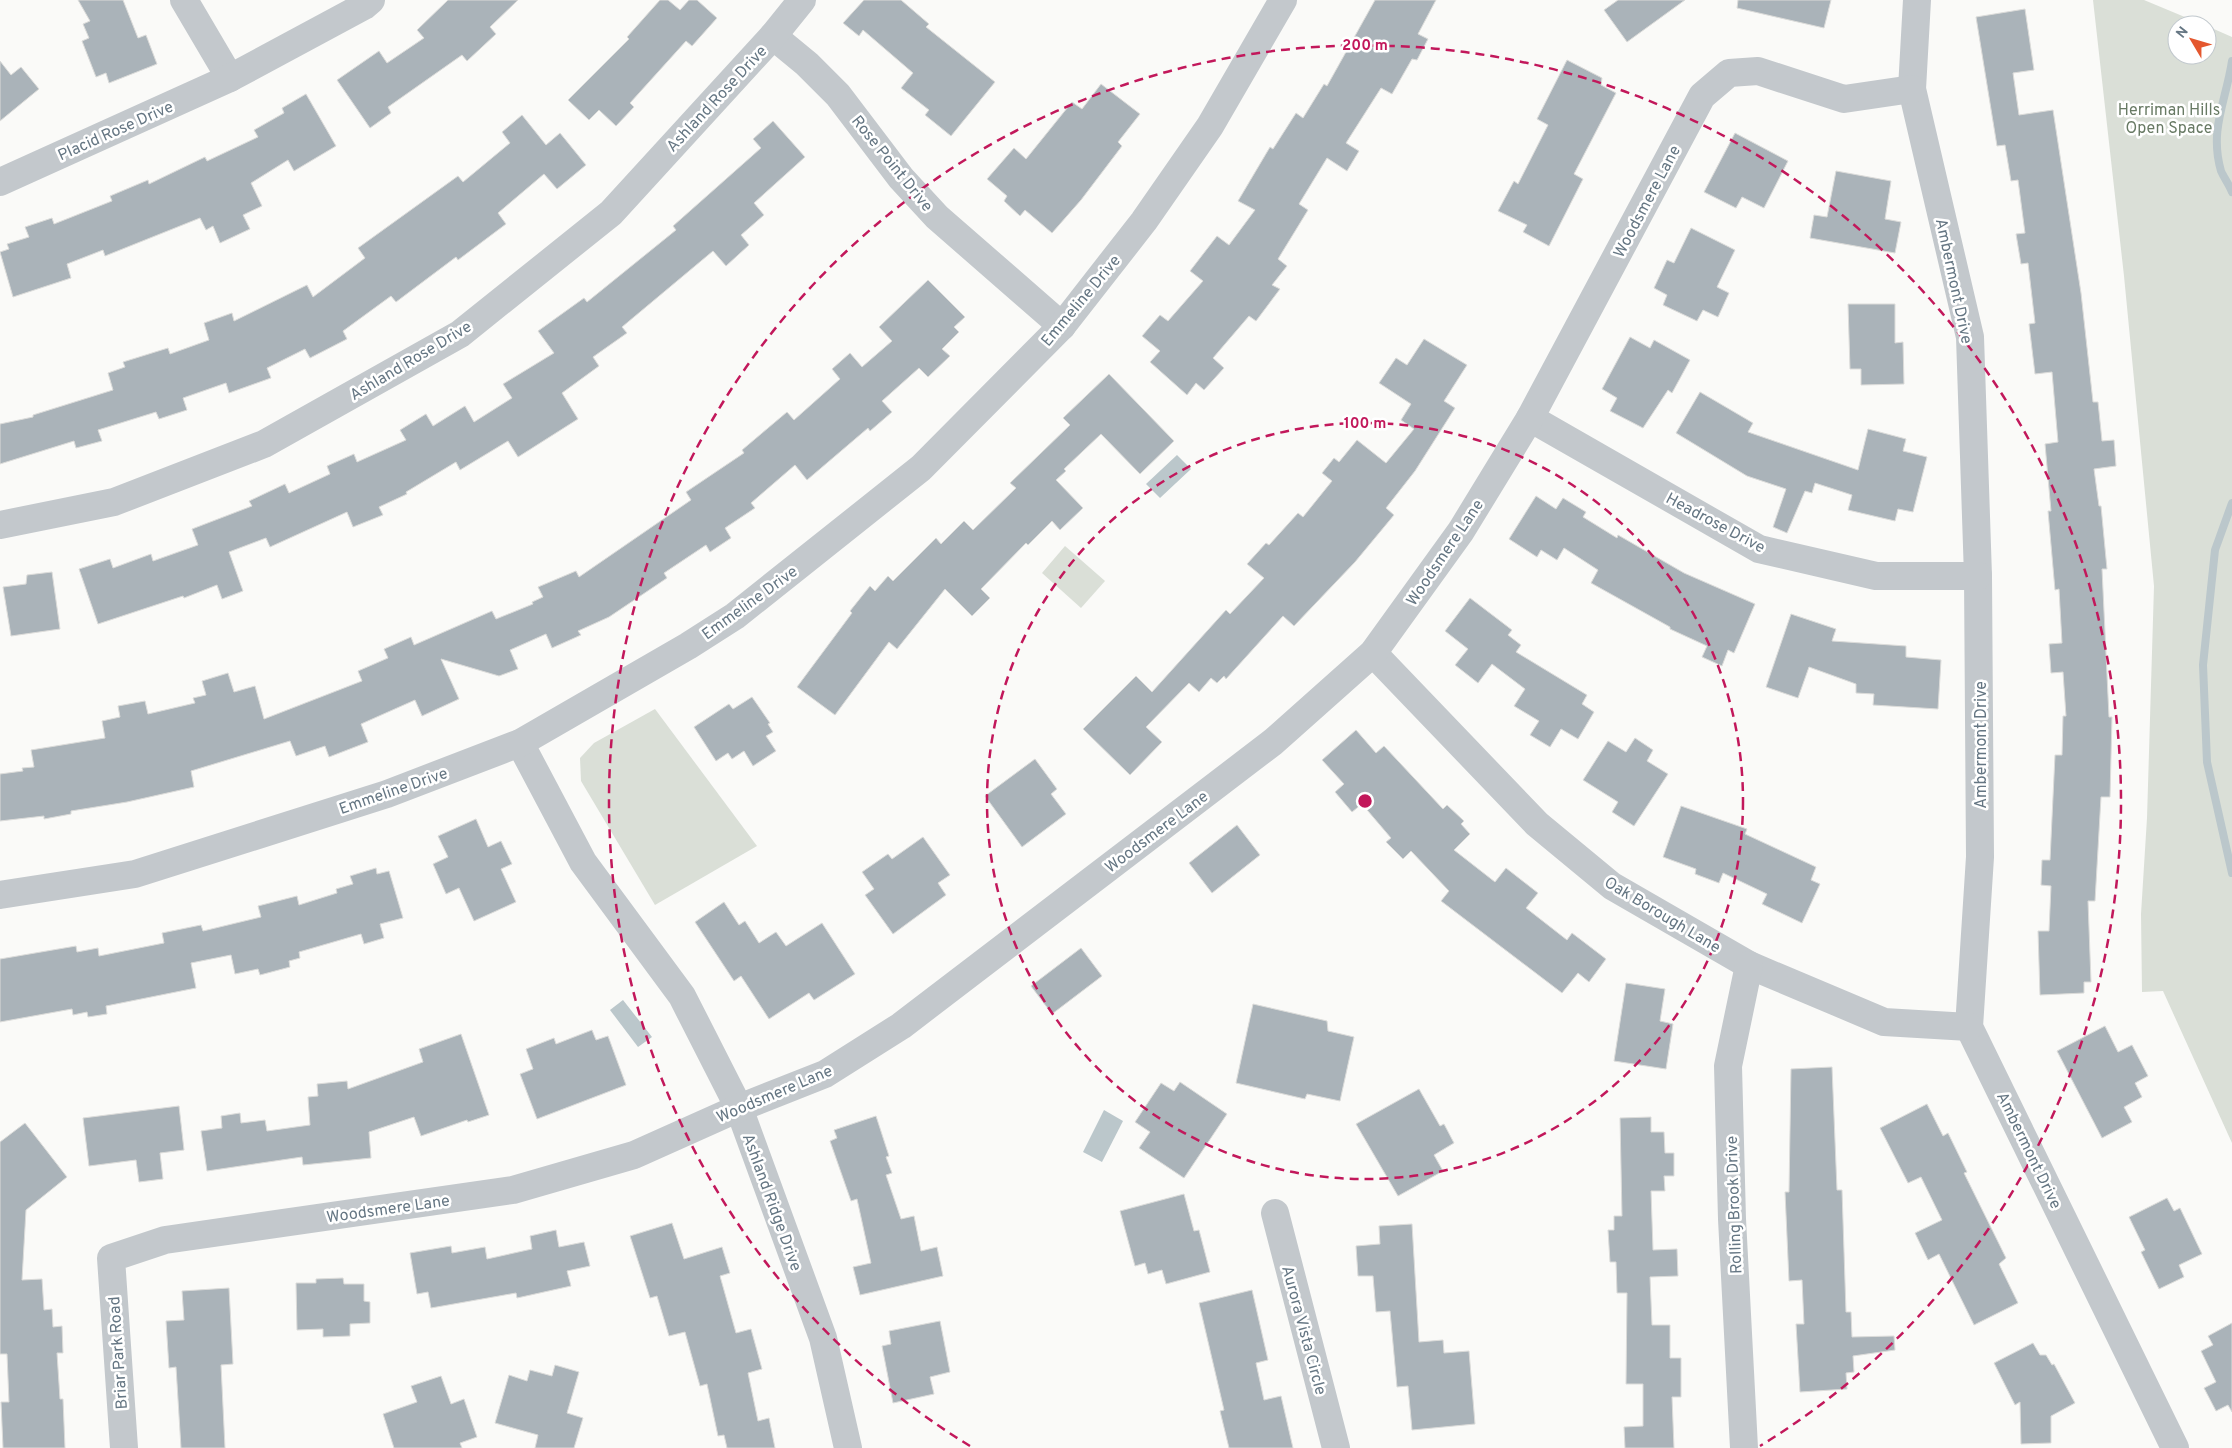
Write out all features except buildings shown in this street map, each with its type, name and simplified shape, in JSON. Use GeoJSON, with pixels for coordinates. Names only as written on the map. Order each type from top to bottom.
{"type":"FeatureCollection","features":[{"type":"Feature","properties":{"kind":"street"},"geometry":{"type":"LineString","coordinates":[[184,0],[230,78]]}},
{"type":"Feature","properties":{"kind":"street","name":"Placid Rose Drive"},"geometry":{"type":"LineString","coordinates":[[0,182],[230,78],[364,6],[370,0]]}},
{"type":"Feature","properties":{"kind":"street","name":"Ashland Rose Drive"},"geometry":{"type":"LineString","coordinates":[[0,525],[114,502],[264,444],[460,334],[611,213],[773,36],[802,0]]}},
{"type":"Feature","properties":{"kind":"street","name":"Emmeline Drive"},"geometry":{"type":"LineString","coordinates":[[0,895],[135,874],[387,794],[520,743],[688,646],[735,616],[921,468],[1062,326],[1144,221],[1210,126],[1282,0]]}},
{"type":"Feature","properties":{"kind":"street","name":"Ambermont Drive"},"geometry":{"type":"LineString","coordinates":[[1917,0],[1912,89],[1970,337],[1978,576],[1980,857],[1969,1027],[2175,1448]]}},
{"type":"Feature","properties":{"kind":"street","name":"Rose Point Drive"},"geometry":{"type":"LineString","coordinates":[[773,36],[807,64],[838,96],[901,178],[937,217],[1062,326]]}},
{"type":"Feature","properties":{"kind":"street","name":"Woodsmere Lane"},"geometry":{"type":"LineString","coordinates":[[111,1258],[164,1240],[513,1190],[634,1155],[738,1108],[824,1074],[901,1026],[1273,742],[1373,652],[1461,531],[1530,418],[1702,96],[1729,73],[1758,71],[1844,99],[1912,89]]}},
{"type":"Feature","properties":{"kind":"street","name":"Headrose Drive"},"geometry":{"type":"LineString","coordinates":[[1530,418],[1759,549],[1876,576],[1978,576]]}},
{"type":"Feature","properties":{"kind":"street","name":"Oak Borough Lane"},"geometry":{"type":"LineString","coordinates":[[1373,652],[1537,824],[1612,886],[1749,965],[1884,1022],[1969,1027]]}},
{"type":"Feature","properties":{"kind":"street","name":"Ashland Ridge Drive"},"geometry":{"type":"LineString","coordinates":[[520,743],[583,862],[682,996],[738,1108],[823,1338],[848,1448]]}},
{"type":"Feature","properties":{"kind":"street","name":"Rolling Brook Drive"},"geometry":{"type":"LineString","coordinates":[[1744,1448],[1732,1219],[1728,1066],[1749,965]]}},
{"type":"Feature","properties":{"kind":"street","name":"Aurora Vista Circle"},"geometry":{"type":"LineString","coordinates":[[1275,1212],[1336,1448]]}},
{"type":"Feature","properties":{"kind":"street","name":"Briar Park Road"},"geometry":{"type":"LineString","coordinates":[[111,1258],[124,1448]]}},
{"type":"Feature","properties":{"kind":"green space","name":"Herriman Hills Open Space"},"geometry":{"type":"Polygon","coordinates":[[[2093,0],[2144,0],[2180,15],[2167,15],[2167,65],[2217,65],[2217,30],[2232,37],[2232,1143],[2163,991],[2142,992],[2141,914],[2147,818],[2154,586],[2124,276],[2093,0]]]}},
{"type":"Feature","properties":{"kind":"green space"},"geometry":{"type":"Polygon","coordinates":[[[1065,546],[1105,581],[1081,608],[1042,573],[1065,546]]]}},
{"type":"Feature","properties":{"kind":"green space"},"geometry":{"type":"Polygon","coordinates":[[[655,709],[757,846],[655,905],[581,781],[580,758],[594,743],[655,709]]]}},
{"type":"Feature","properties":{"kind":"shaded area"},"geometry":{"type":"Polygon","coordinates":[[[1177,455],[1191,469],[1160,498],[1146,484],[1177,455]]]}},
{"type":"Feature","properties":{"kind":"shaded area"},"geometry":{"type":"Polygon","coordinates":[[[623,1000],[652,1037],[638,1047],[610,1010],[623,1000]]]}},
{"type":"Feature","properties":{"kind":"shaded area"},"geometry":{"type":"Polygon","coordinates":[[[1104,1110],[1123,1121],[1102,1162],[1083,1152],[1104,1110]]]}},
{"type":"Feature","properties":{"kind":"waterway"},"geometry":{"type":"LineString","coordinates":[[2232,61],[2220,116],[2217,142],[2221,171],[2232,192]]}},
{"type":"Feature","properties":{"kind":"waterway"},"geometry":{"type":"LineString","coordinates":[[2232,503],[2215,550],[2203,665],[2207,762],[2232,873]]}}]}
